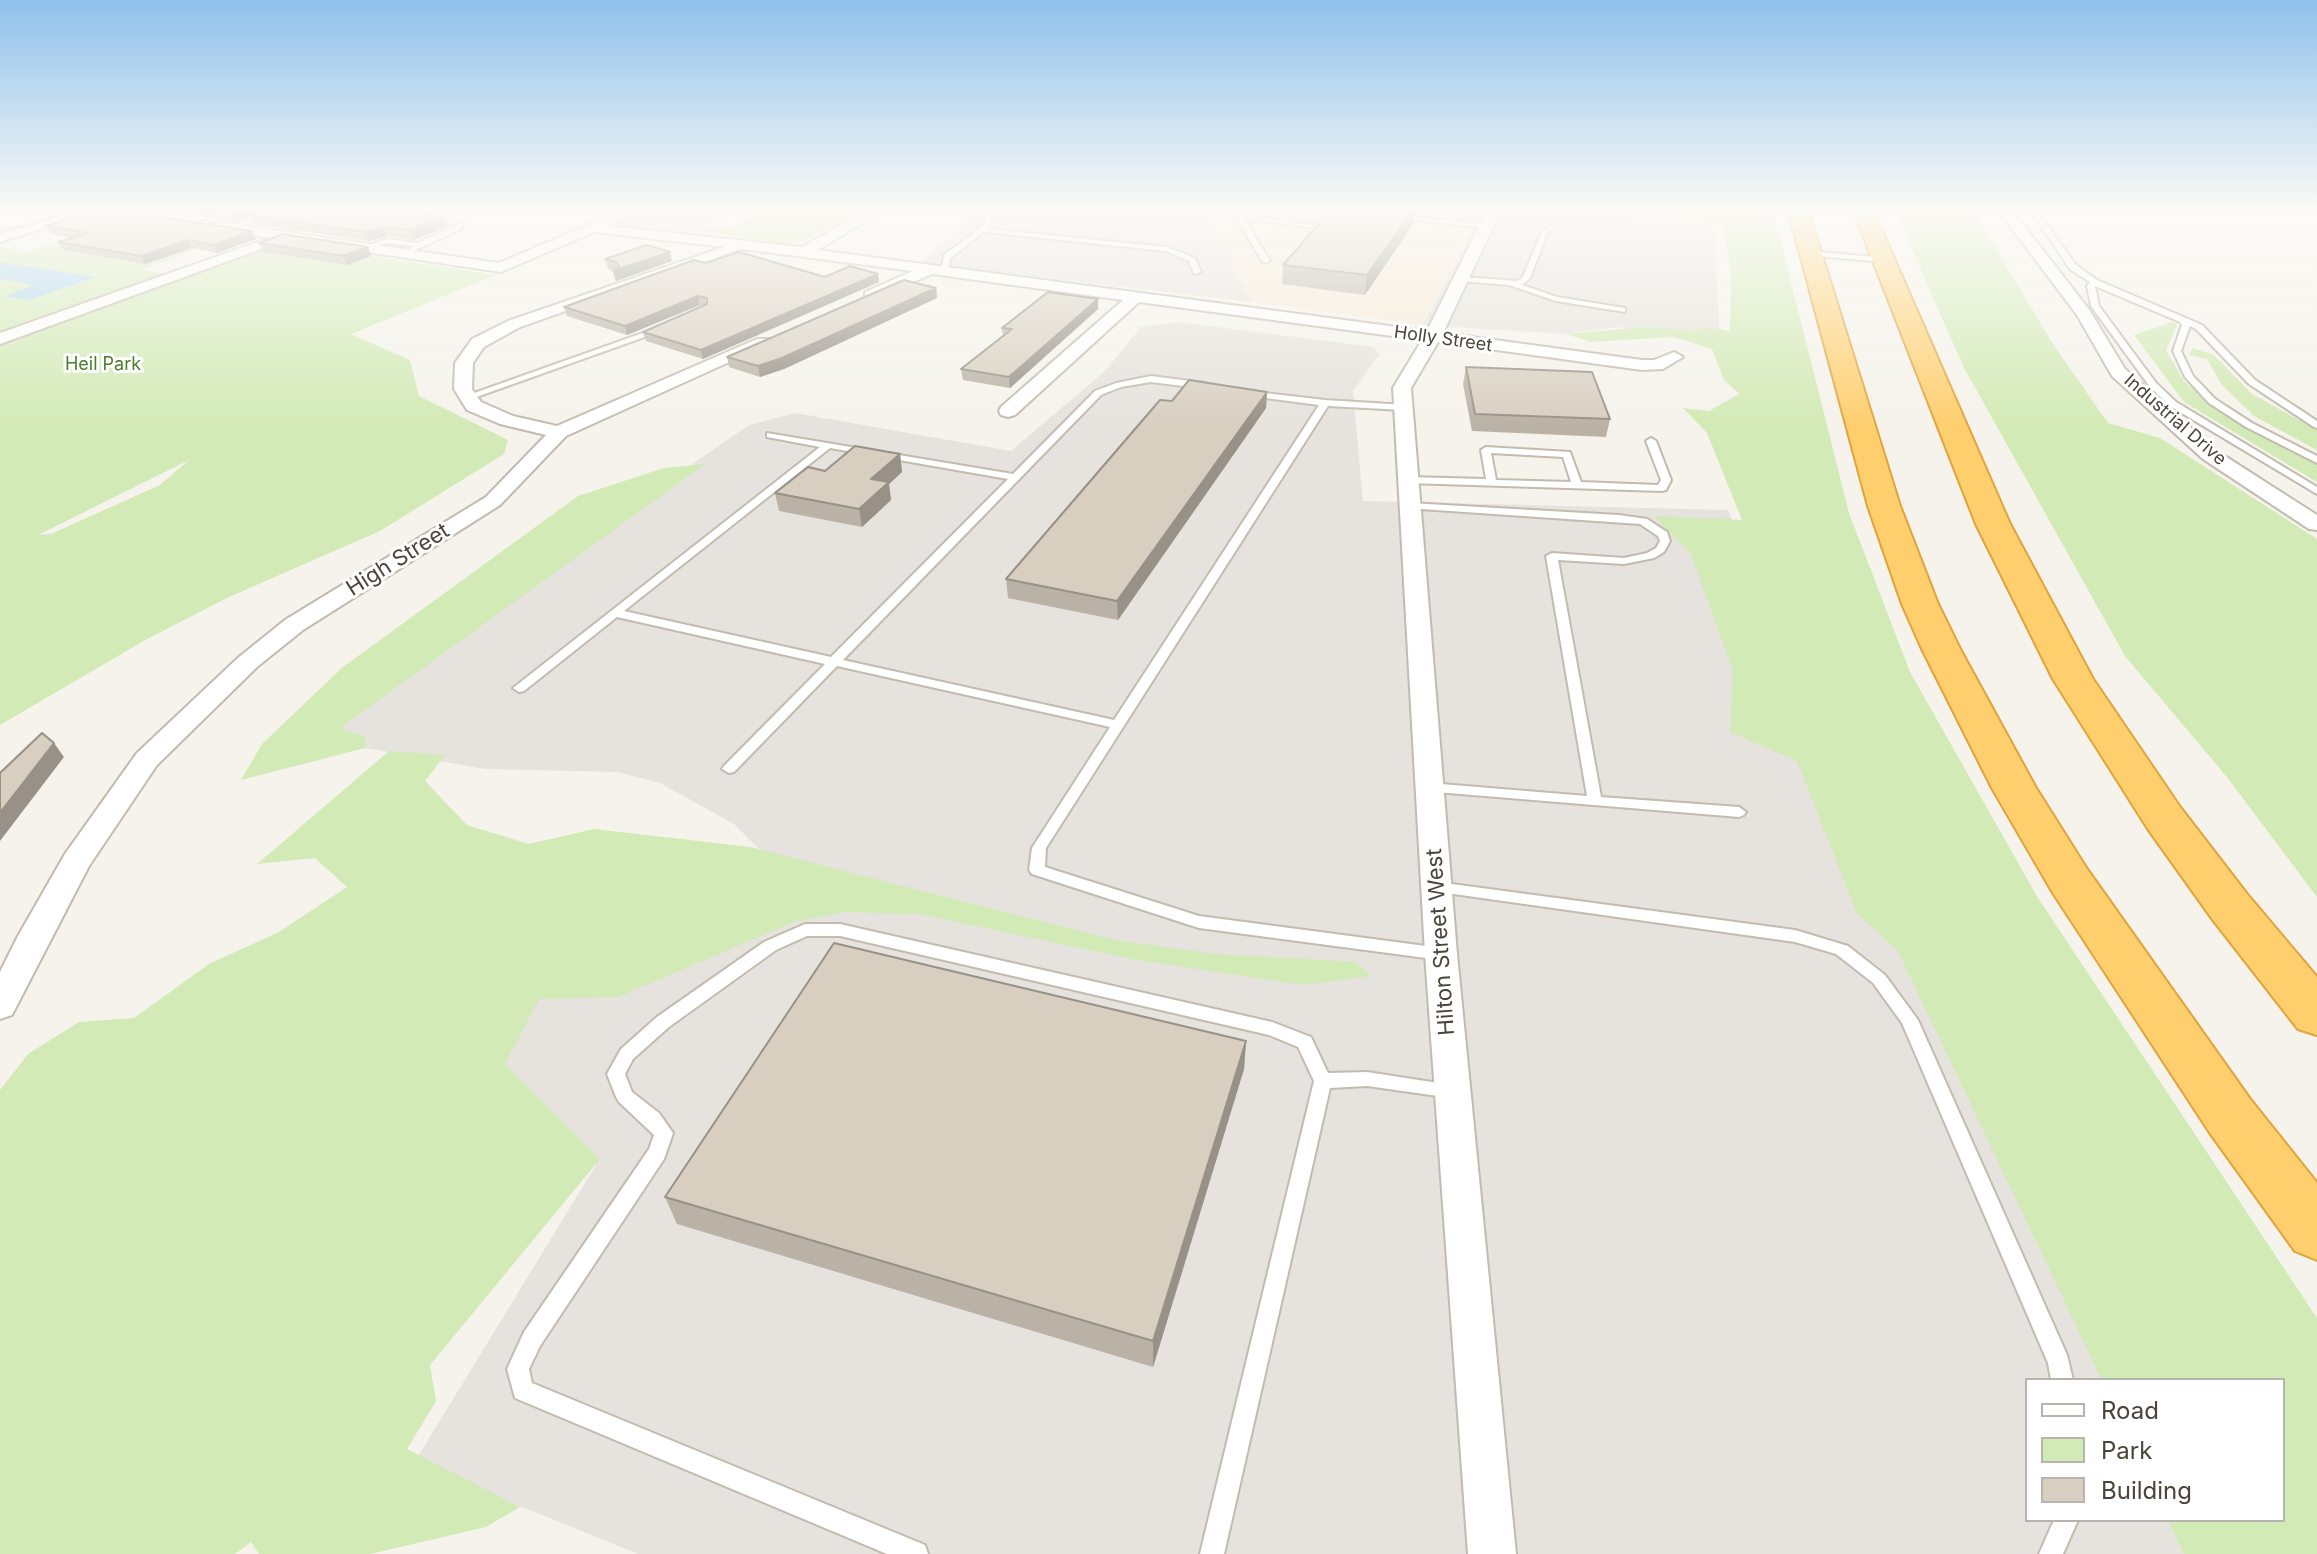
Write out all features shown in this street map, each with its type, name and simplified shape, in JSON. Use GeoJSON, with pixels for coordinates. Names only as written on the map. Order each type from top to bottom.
{"type":"FeatureCollection","features":[{"type":"Feature","properties":{"kind":"highway"},"geometry":{"type":"LineString","coordinates":[[1819,283],[1884,506],[1920,604],[1975,716],[2070,881],[2131,974],[2230,1116],[2317,1231]]}},
{"type":"Feature","properties":{"kind":"highway"},"geometry":{"type":"LineString","coordinates":[[1892,283],[1993,524],[2073,679],[2164,818],[2230,907],[2317,1014]]}},
{"type":"Feature","properties":{"kind":"street"},"geometry":{"type":"LineString","coordinates":[[0,339],[158,283]]}},
{"type":"Feature","properties":{"kind":"street"},"geometry":{"type":"LineString","coordinates":[[559,432],[507,420],[474,406],[463,389],[464,363],[478,343],[496,332],[636,283]]}},
{"type":"Feature","properties":{"kind":"street"},"geometry":{"type":"LineString","coordinates":[[857,301],[906,283]]}},
{"type":"Feature","properties":{"kind":"street","name":"Holly Street"},"geometry":{"type":"LineString","coordinates":[[1024,283],[1642,365],[1657,365],[1674,357]]}},
{"type":"Feature","properties":{"kind":"street","name":"Hilton Street West"},"geometry":{"type":"LineString","coordinates":[[1459,283],[1432,338],[1402,388],[1441,954],[1492,1554]]}},
{"type":"Feature","properties":{"kind":"street","name":"Industrial Drive"},"geometry":{"type":"LineString","coordinates":[[2060,283],[2084,314],[2118,372],[2210,455],[2317,524]]}},
{"type":"Feature","properties":{"kind":"street"},"geometry":{"type":"LineString","coordinates":[[1008,411],[1135,297]]}},
{"type":"Feature","properties":{"kind":"street","name":"High Street"},"geometry":{"type":"LineString","coordinates":[[0,1006],[76,861],[147,759],[248,662],[294,625],[493,501],[559,432],[786,332]]}},
{"type":"Feature","properties":{"kind":"lane"},"geometry":{"type":"LineString","coordinates":[[1496,283],[1511,284],[1556,299],[1622,310]]}},
{"type":"Feature","properties":{"kind":"lane"},"geometry":{"type":"LineString","coordinates":[[2094,283],[2091,286],[2095,306],[2153,385],[2173,404],[2317,491]]}},
{"type":"Feature","properties":{"kind":"lane"},"geometry":{"type":"LineString","coordinates":[[2095,283],[2199,327],[2252,382],[2317,425]]}},
{"type":"Feature","properties":{"kind":"lane"},"geometry":{"type":"LineString","coordinates":[[2183,319],[2186,325],[2177,351],[2189,377],[2212,401],[2249,425],[2317,460]]}},
{"type":"Feature","properties":{"kind":"lane"},"geometry":{"type":"LineString","coordinates":[[468,397],[668,327]]}},
{"type":"Feature","properties":{"kind":"lane"},"geometry":{"type":"LineString","coordinates":[[729,769],[1012,477],[1098,393],[1127,382],[1151,379],[1222,389]]}},
{"type":"Feature","properties":{"kind":"lane"},"geometry":{"type":"LineString","coordinates":[[1236,391],[1325,403],[1403,407]]}},
{"type":"Feature","properties":{"kind":"lane"},"geometry":{"type":"LineString","coordinates":[[1325,403],[1039,848],[1037,870],[1199,922],[1441,954]]}},
{"type":"Feature","properties":{"kind":"lane"},"geometry":{"type":"LineString","coordinates":[[770,435],[1012,477]]}},
{"type":"Feature","properties":{"kind":"lane"},"geometry":{"type":"LineString","coordinates":[[1409,493],[1492,483],[1662,488],[1666,480],[1651,441]]}},
{"type":"Feature","properties":{"kind":"lane"},"geometry":{"type":"LineString","coordinates":[[519,688],[828,445]]}},
{"type":"Feature","properties":{"kind":"lane"},"geometry":{"type":"LineString","coordinates":[[1492,483],[1486,450],[1567,454],[1577,486]]}},
{"type":"Feature","properties":{"kind":"lane"},"geometry":{"type":"LineString","coordinates":[[1409,493],[1643,521],[1663,534],[1665,541],[1660,550],[1650,556],[1624,561],[1552,556],[1595,801]]}},
{"type":"Feature","properties":{"kind":"lane"},"geometry":{"type":"LineString","coordinates":[[616,613],[1117,725]]}},
{"type":"Feature","properties":{"kind":"lane"},"geometry":{"type":"LineString","coordinates":[[1429,788],[1739,812]]}},
{"type":"Feature","properties":{"kind":"lane"},"geometry":{"type":"LineString","coordinates":[[1437,887],[1795,936],[1842,950],[1879,979],[1909,1020],[2059,1363],[2062,1378]]}},
{"type":"Feature","properties":{"kind":"lane"},"geometry":{"type":"LineString","coordinates":[[916,1554],[523,1390],[518,1369],[532,1339],[657,1153],[664,1133],[625,1097],[616,1074],[627,1054],[663,1022],[770,946],[805,930],[840,930],[1272,1029],[1305,1042],[1323,1081],[1212,1554]]}},
{"type":"Feature","properties":{"kind":"lane"},"geometry":{"type":"LineString","coordinates":[[1323,1081],[1367,1079],[1453,1091]]}},
{"type":"Feature","properties":{"kind":"lane"},"geometry":{"type":"LineString","coordinates":[[2051,1554],[2065,1522]]}},
{"type":"Feature","properties":{"kind":"shaded area"},"geometry":{"type":"Polygon","coordinates":[[[1086,283],[1241,283],[1252,302],[1086,283]]]}},
{"type":"Feature","properties":{"kind":"shaded area"},"geometry":{"type":"Polygon","coordinates":[[[1241,283],[1444,283],[1423,325],[1252,302],[1241,283]]]}},
{"type":"Feature","properties":{"kind":"shaded area"},"geometry":{"type":"Polygon","coordinates":[[[1444,283],[1717,283],[1720,342],[1618,327],[1566,334],[1423,325],[1444,283]]]}},
{"type":"Feature","properties":{"kind":"shaded area"},"geometry":{"type":"Polygon","coordinates":[[[1178,322],[1374,347],[1379,355],[1353,391],[1363,501],[1728,510],[1897,940],[2136,1378],[2025,1378],[2025,1522],[2215,1522],[2232,1554],[638,1554],[414,1463],[596,1165],[493,1062],[532,991],[781,871],[734,824],[660,783],[617,772],[485,769],[297,736],[749,425],[795,413],[1011,451],[1106,370],[1141,327],[1178,322]]]}},
{"type":"Feature","properties":{"kind":"green space","name":"Heil Park"},"geometry":{"type":"Polygon","coordinates":[[[0,283],[477,283],[351,334],[410,360],[419,396],[508,440],[504,454],[380,531],[229,597],[147,639],[0,725],[0,283]],[[189,460],[38,535],[51,534],[160,485],[189,460]]]}},
{"type":"Feature","properties":{"kind":"green space"},"geometry":{"type":"Polygon","coordinates":[[[1731,283],[1791,283],[1849,513],[1910,672],[2038,898],[2317,1318],[2317,1554],[2184,1554],[2169,1522],[2285,1522],[2285,1378],[2101,1378],[1898,951],[1857,913],[1797,761],[1730,732],[1733,671],[1691,554],[1654,516],[1742,520],[1707,433],[1683,408],[1709,411],[1739,394],[1724,380],[1712,349],[1673,337],[1591,342],[1566,334],[1644,327],[1694,330],[1710,327],[1730,331],[1731,283]]]}},
{"type":"Feature","properties":{"kind":"green space"},"geometry":{"type":"Polygon","coordinates":[[[1927,283],[2016,283],[2053,344],[2108,423],[2160,438],[2317,539],[2317,897],[2226,776],[2125,656],[1963,366],[1927,283]]]}},
{"type":"Feature","properties":{"kind":"green space"},"geometry":{"type":"Polygon","coordinates":[[[2172,322],[2178,324],[2166,350],[2184,381],[2220,412],[2317,463],[2317,482],[2184,402],[2134,335],[2172,322]]]}},
{"type":"Feature","properties":{"kind":"green space"},"geometry":{"type":"Polygon","coordinates":[[[2193,348],[2214,355],[2252,394],[2317,430],[2317,450],[2254,416],[2222,385],[2207,359],[2189,355],[2193,348]]]}},
{"type":"Feature","properties":{"kind":"green space"},"geometry":{"type":"Polygon","coordinates":[[[705,464],[340,728],[366,737],[365,748],[241,780],[262,744],[343,667],[578,496],[664,468],[705,464]]]}},
{"type":"Feature","properties":{"kind":"green space"},"geometry":{"type":"Polygon","coordinates":[[[389,751],[445,755],[425,781],[467,825],[529,844],[594,829],[750,847],[1115,940],[1215,954],[1356,962],[1371,976],[1304,985],[1137,960],[919,914],[844,912],[794,922],[618,997],[539,999],[505,1064],[600,1159],[430,1365],[436,1401],[407,1449],[520,1507],[486,1527],[370,1554],[259,1554],[251,1542],[235,1554],[0,1554],[0,1090],[28,1054],[79,1022],[134,1018],[209,964],[279,932],[347,887],[315,858],[257,864],[389,751]]]}},
{"type":"Feature","properties":{"kind":"water"},"geometry":{"type":"Polygon","coordinates":[[[20,283],[79,283],[30,300],[5,296],[34,285],[20,283]]]}},
{"type":"Feature","properties":{"kind":"building"},"geometry":{"type":"Polygon","coordinates":[[[632,283],[858,283],[701,350],[643,332],[707,304],[707,298],[698,296],[625,326],[564,307],[632,283]]]}},
{"type":"Feature","properties":{"kind":"building"},"geometry":{"type":"Polygon","coordinates":[[[898,283],[936,288],[758,366],[727,357],[898,283]]]}},
{"type":"Feature","properties":{"kind":"building"},"geometry":{"type":"Polygon","coordinates":[[[1048,292],[1098,299],[1009,377],[961,369],[1012,329],[1002,328],[1048,292]]]}},
{"type":"Feature","properties":{"kind":"building"},"geometry":{"type":"Polygon","coordinates":[[[1466,367],[1592,372],[1610,419],[1475,414],[1466,367]]]}},
{"type":"Feature","properties":{"kind":"building"},"geometry":{"type":"Polygon","coordinates":[[[1189,380],[1267,392],[1117,601],[1006,579],[1160,400],[1172,401],[1189,380]]]}},
{"type":"Feature","properties":{"kind":"building"},"geometry":{"type":"Polygon","coordinates":[[[855,446],[900,454],[871,479],[889,482],[859,509],[775,493],[808,467],[825,471],[855,446]]]}},
{"type":"Feature","properties":{"kind":"building"},"geometry":{"type":"Polygon","coordinates":[[[42,733],[54,743],[0,813],[0,773],[42,733]]]}},
{"type":"Feature","properties":{"kind":"building"},"geometry":{"type":"Polygon","coordinates":[[[834,943],[1246,1041],[1153,1341],[665,1197],[834,943]]]}}]}
